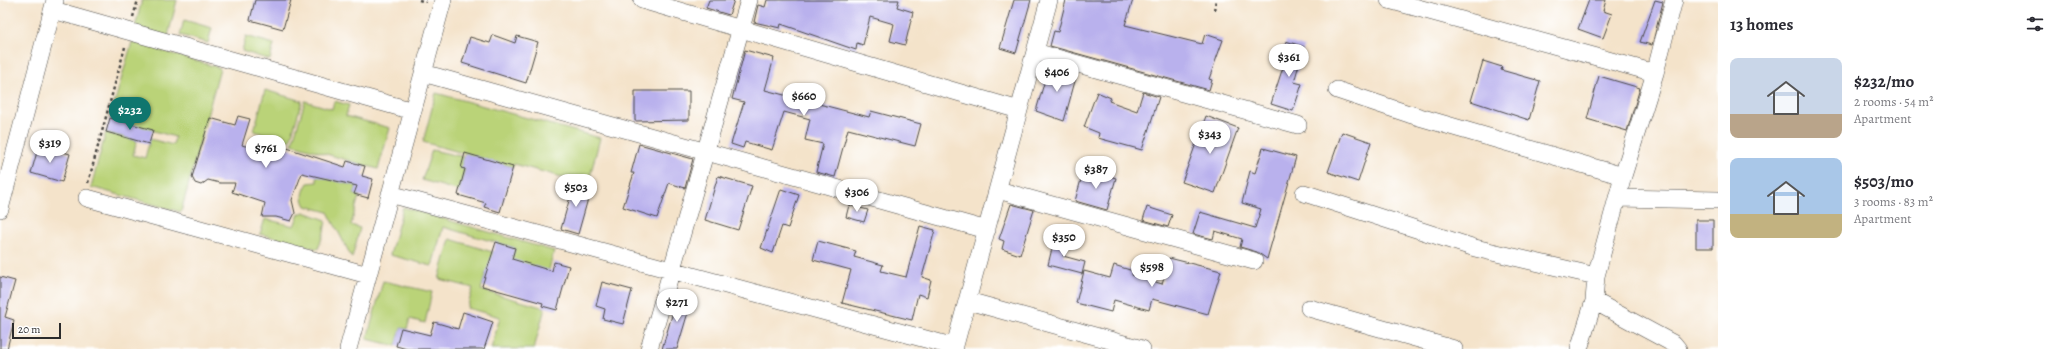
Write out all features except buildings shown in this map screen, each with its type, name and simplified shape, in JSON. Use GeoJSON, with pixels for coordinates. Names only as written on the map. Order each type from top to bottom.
{"type":"FeatureCollection","features":[{"type":"Feature","properties":{"kind":"street"},"geometry":{"type":"LineString","coordinates":[[348,349],[443,0]]}},
{"type":"Feature","properties":{"kind":"street"},"geometry":{"type":"LineString","coordinates":[[642,0],[1019,110]]}},
{"type":"Feature","properties":{"kind":"street"},"geometry":{"type":"LineString","coordinates":[[649,349],[749,0]]}},
{"type":"Feature","properties":{"kind":"street"},"geometry":{"type":"LineString","coordinates":[[390,194],[955,348],[1049,0]]}},
{"type":"Feature","properties":{"kind":"street"},"geometry":{"type":"LineString","coordinates":[[1388,0],[1655,73]]}},
{"type":"Feature","properties":{"kind":"street"},"geometry":{"type":"LineString","coordinates":[[1579,349],[1594,301],[1596,276],[1622,176],[1655,73],[1674,0]]}},
{"type":"Feature","properties":{"kind":"street"},"geometry":{"type":"LineString","coordinates":[[0,209],[54,5],[129,31],[413,111]]}},
{"type":"Feature","properties":{"kind":"street"},"geometry":{"type":"LineString","coordinates":[[1035,52],[1298,125]]}},
{"type":"Feature","properties":{"kind":"street"},"geometry":{"type":"LineString","coordinates":[[423,73],[987,230]]}},
{"type":"Feature","properties":{"kind":"street"},"geometry":{"type":"LineString","coordinates":[[1337,90],[1409,114],[1622,176]]}},
{"type":"Feature","properties":{"kind":"street"},"geometry":{"type":"LineString","coordinates":[[998,190],[1254,261]]}},
{"type":"Feature","properties":{"kind":"street"},"geometry":{"type":"LineString","coordinates":[[1304,193],[1475,248],[1596,276]]}},
{"type":"Feature","properties":{"kind":"street"},"geometry":{"type":"LineString","coordinates":[[87,198],[368,275]]}},
{"type":"Feature","properties":{"kind":"street"},"geometry":{"type":"LineString","coordinates":[[1617,198],[1718,200]]}},
{"type":"Feature","properties":{"kind":"street"},"geometry":{"type":"LineString","coordinates":[[968,301],[1142,349]]}},
{"type":"Feature","properties":{"kind":"street"},"geometry":{"type":"LineString","coordinates":[[1594,301],[1674,344],[1678,349]]}},
{"type":"Feature","properties":{"kind":"street"},"geometry":{"type":"LineString","coordinates":[[1309,308],[1454,349]]}},
{"type":"Feature","properties":{"kind":"path"},"geometry":{"type":"LineString","coordinates":[[87,198],[84,196],[138,0]]}},
{"type":"Feature","properties":{"kind":"path"},"geometry":{"type":"LineString","coordinates":[[1214,10],[1216,0]]}},
{"type":"Feature","properties":{"kind":"green space"},"geometry":{"type":"Polygon","coordinates":[[[142,0],[177,0],[168,36],[135,27],[142,0]]]}},
{"type":"Feature","properties":{"kind":"green space"},"geometry":{"type":"Polygon","coordinates":[[[184,20],[212,28],[208,43],[180,35],[184,20]]]}},
{"type":"Feature","properties":{"kind":"green space"},"geometry":{"type":"Polygon","coordinates":[[[246,36],[274,44],[270,60],[242,51],[246,36]]]}},
{"type":"Feature","properties":{"kind":"green space"},"geometry":{"type":"Polygon","coordinates":[[[132,42],[220,68],[181,212],[91,187],[106,132],[137,141],[133,155],[145,158],[150,139],[173,145],[175,137],[110,118],[132,42]]]}},
{"type":"Feature","properties":{"kind":"green space"},"geometry":{"type":"Polygon","coordinates":[[[265,90],[302,101],[290,141],[254,131],[265,90]]]}},
{"type":"Feature","properties":{"kind":"green space"},"geometry":{"type":"Polygon","coordinates":[[[436,93],[600,138],[588,184],[514,164],[513,167],[423,142],[436,93]]]}},
{"type":"Feature","properties":{"kind":"green space"},"geometry":{"type":"Polygon","coordinates":[[[305,101],[332,109],[334,101],[349,105],[346,116],[390,128],[378,169],[292,144],[305,101]]]}},
{"type":"Feature","properties":{"kind":"green space"},"geometry":{"type":"Polygon","coordinates":[[[432,150],[464,157],[461,168],[465,169],[459,191],[422,180],[432,150]]]}},
{"type":"Feature","properties":{"kind":"green space"},"geometry":{"type":"Polygon","coordinates":[[[317,176],[357,186],[354,194],[359,196],[351,225],[360,228],[352,258],[328,212],[306,206],[304,203],[303,194],[305,189],[308,183],[317,182],[317,176]]]}},
{"type":"Feature","properties":{"kind":"green space"},"geometry":{"type":"Polygon","coordinates":[[[403,207],[554,251],[544,289],[536,287],[541,268],[511,261],[515,248],[443,227],[432,266],[390,255],[403,207]]]}},
{"type":"Feature","properties":{"kind":"green space"},"geometry":{"type":"Polygon","coordinates":[[[304,212],[326,220],[324,232],[318,249],[260,234],[265,219],[294,226],[299,214],[304,212]]]}},
{"type":"Feature","properties":{"kind":"green space"},"geometry":{"type":"Polygon","coordinates":[[[450,239],[499,254],[493,275],[486,273],[481,290],[545,308],[534,349],[491,349],[500,317],[467,308],[473,288],[439,279],[450,239]]]}},
{"type":"Feature","properties":{"kind":"green space"},"geometry":{"type":"Polygon","coordinates":[[[383,281],[432,292],[425,323],[410,319],[407,329],[401,328],[396,346],[367,339],[383,281]]]}}]}
